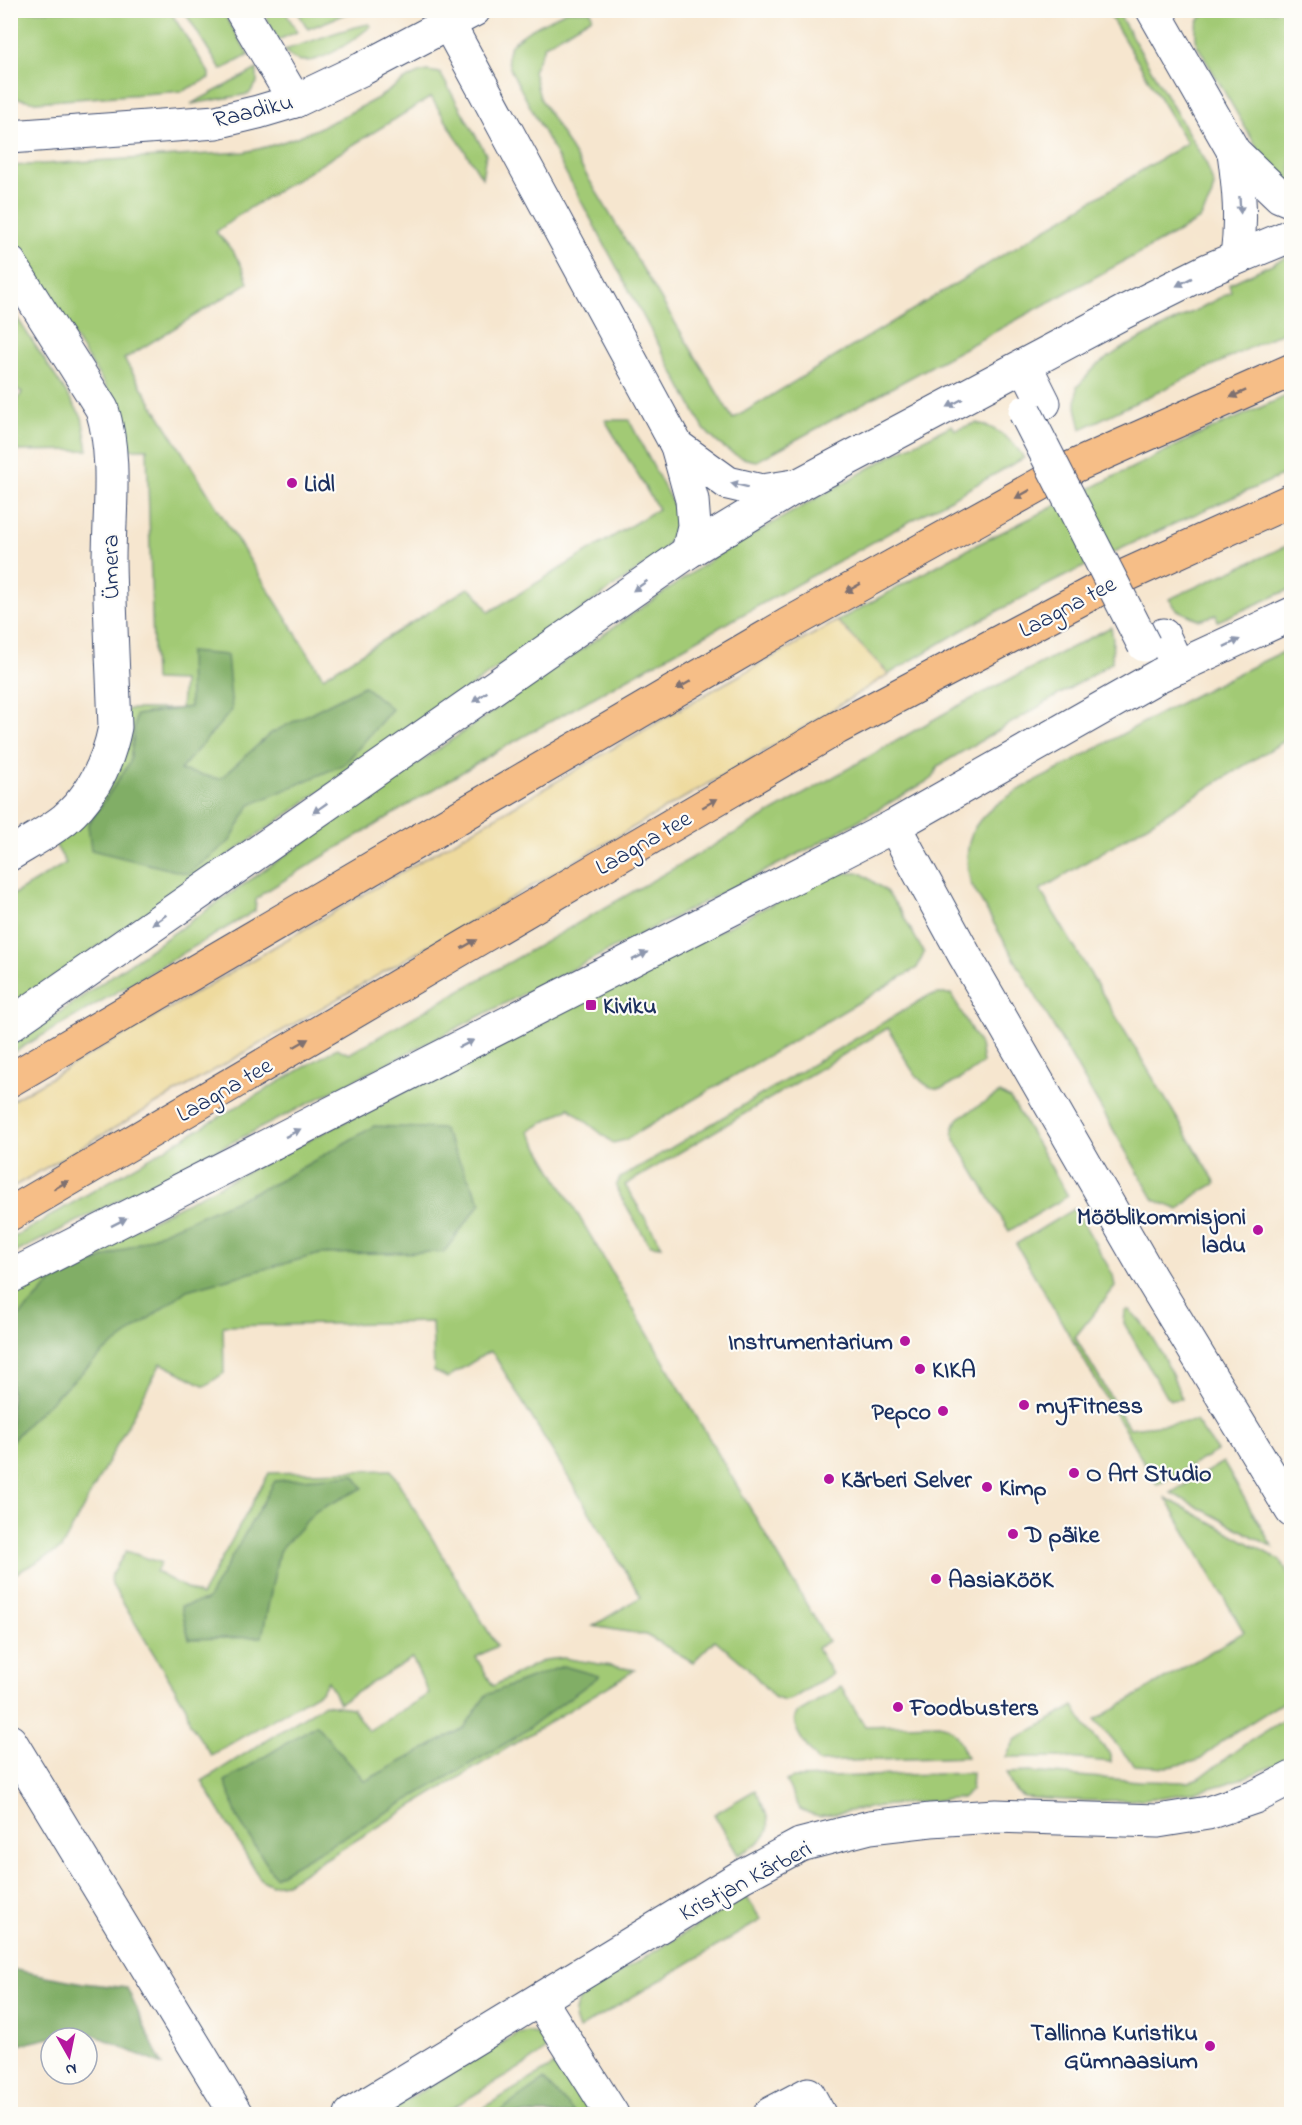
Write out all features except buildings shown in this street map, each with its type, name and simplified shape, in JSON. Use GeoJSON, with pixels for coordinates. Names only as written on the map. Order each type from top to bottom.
{"type":"FeatureCollection","features":[{"type":"Feature","properties":{"kind":"main road"},"geometry":{"type":"LineString","coordinates":[[10,1080],[787,625],[1066,470],[1292,370]]}},
{"type":"Feature","properties":{"kind":"main road","name":"Laagna tee"},"geometry":{"type":"LineString","coordinates":[[10,1215],[837,728],[1120,578],[1292,500]]}},
{"type":"Feature","properties":{"kind":"street"},"geometry":{"type":"LineString","coordinates":[[242,10],[295,101]]}},
{"type":"Feature","properties":{"kind":"street"},"geometry":{"type":"LineString","coordinates":[[1153,10],[1234,152],[1280,196],[1292,201]]}},
{"type":"Feature","properties":{"kind":"street"},"geometry":{"type":"LineString","coordinates":[[462,18],[677,446],[692,500],[694,526],[688,552]]}},
{"type":"Feature","properties":{"kind":"street","name":"Raadiku"},"geometry":{"type":"LineString","coordinates":[[10,136],[216,122],[258,112],[295,101],[462,18]]}},
{"type":"Feature","properties":{"kind":"street"},"geometry":{"type":"LineString","coordinates":[[1234,152],[1241,201],[1241,227],[1237,257]]}},
{"type":"Feature","properties":{"kind":"street"},"geometry":{"type":"LineString","coordinates":[[10,1024],[688,552],[797,486],[1124,312],[1237,257],[1292,236]]}},
{"type":"Feature","properties":{"kind":"street","name":"Ümera"},"geometry":{"type":"LineString","coordinates":[[10,263],[102,409],[108,428],[110,450],[109,561],[115,727],[110,751],[95,785],[66,819],[10,854]]}},
{"type":"Feature","properties":{"kind":"street"},"geometry":{"type":"LineString","coordinates":[[1016,370],[1169,671]]}},
{"type":"Feature","properties":{"kind":"street"},"geometry":{"type":"LineString","coordinates":[[677,446],[728,483],[762,491],[797,486]]}},
{"type":"Feature","properties":{"kind":"street"},"geometry":{"type":"LineString","coordinates":[[10,1277],[894,826],[1169,671],[1292,614]]}},
{"type":"Feature","properties":{"kind":"street"},"geometry":{"type":"LineString","coordinates":[[894,826],[965,956],[1150,1277],[1292,1511]]}},
{"type":"Feature","properties":{"kind":"street"},"geometry":{"type":"LineString","coordinates":[[10,1741],[236,2115]]}},
{"type":"Feature","properties":{"kind":"street","name":"Kristjan Kärberi"},"geometry":{"type":"LineString","coordinates":[[351,2115],[742,1876],[800,1845],[870,1827],[931,1820],[996,1816],[1158,1821],[1208,1813],[1255,1797],[1292,1778]]}},
{"type":"Feature","properties":{"kind":"street"},"geometry":{"type":"LineString","coordinates":[[540,2000],[612,2115]]}},
{"type":"Feature","properties":{"kind":"street"},"geometry":{"type":"LineString","coordinates":[[770,2115],[808,2094],[819,2115]]}},
{"type":"Feature","properties":{"kind":"green space"},"geometry":{"type":"Polygon","coordinates":[[[10,11],[170,11],[209,73],[209,78],[183,91],[36,102],[11,97],[10,11]]]}},
{"type":"Feature","properties":{"kind":"green space"},"geometry":{"type":"Polygon","coordinates":[[[184,11],[222,11],[249,55],[221,70],[184,11]]]}},
{"type":"Feature","properties":{"kind":"green space"},"geometry":{"type":"Polygon","coordinates":[[[266,11],[285,11],[297,32],[278,40],[267,20],[266,11]]]}},
{"type":"Feature","properties":{"kind":"green space"},"geometry":{"type":"Polygon","coordinates":[[[297,11],[353,11],[308,29],[297,11]]]}},
{"type":"Feature","properties":{"kind":"green space"},"geometry":{"type":"Polygon","coordinates":[[[566,11],[591,11],[592,17],[545,45],[533,71],[540,98],[733,419],[1187,143],[1107,11],[1117,11],[1207,165],[1214,186],[1211,198],[1200,219],[1178,232],[757,461],[749,460],[728,450],[704,429],[512,73],[509,64],[509,49],[518,38],[566,11]]]}},
{"type":"Feature","properties":{"kind":"green space"},"geometry":{"type":"Polygon","coordinates":[[[1210,11],[1291,11],[1291,185],[1267,165],[1197,45],[1197,25],[1201,17],[1210,11]]]}},
{"type":"Feature","properties":{"kind":"green space"},"geometry":{"type":"Polygon","coordinates":[[[369,24],[371,26],[345,45],[313,60],[295,59],[284,50],[347,29],[369,24]]]}},
{"type":"Feature","properties":{"kind":"green space"},"geometry":{"type":"Polygon","coordinates":[[[257,69],[257,83],[249,94],[191,104],[257,69]]]}},
{"type":"Feature","properties":{"kind":"green space"},"geometry":{"type":"Polygon","coordinates":[[[427,71],[440,73],[486,154],[482,178],[431,97],[243,212],[216,232],[235,255],[248,283],[124,359],[323,677],[468,588],[477,594],[489,612],[658,509],[605,420],[629,420],[678,514],[671,536],[658,556],[11,1007],[11,896],[66,863],[53,841],[128,709],[181,709],[183,681],[154,680],[147,449],[123,449],[122,416],[115,401],[11,238],[11,166],[244,152],[262,148],[295,138],[327,124],[374,100],[413,76],[427,71]]]}},
{"type":"Feature","properties":{"kind":"green space"},"geometry":{"type":"Polygon","coordinates":[[[1291,255],[1291,328],[1081,429],[1076,407],[1077,387],[1097,365],[1121,349],[1231,292],[1229,284],[1291,255]]]}},
{"type":"Feature","properties":{"kind":"green space"},"geometry":{"type":"Polygon","coordinates":[[[10,307],[82,417],[88,450],[11,451],[11,412],[22,392],[11,386],[10,307]]]}},
{"type":"Feature","properties":{"kind":"green space"},"geometry":{"type":"Polygon","coordinates":[[[1291,394],[1291,472],[1173,524],[1056,581],[967,627],[889,674],[837,621],[960,553],[1196,436],[1291,394]]]}},
{"type":"Feature","properties":{"kind":"green space"},"geometry":{"type":"Polygon","coordinates":[[[976,423],[990,427],[1003,435],[1024,458],[492,754],[263,893],[256,900],[255,911],[11,1054],[11,1046],[722,552],[896,453],[952,425],[955,430],[976,423]]]}},
{"type":"Feature","properties":{"kind":"green space"},"geometry":{"type":"Polygon","coordinates":[[[1291,544],[1291,589],[1218,621],[1216,615],[1199,620],[1177,610],[1169,599],[1291,544]]]}},
{"type":"Feature","properties":{"kind":"green space"},"geometry":{"type":"Polygon","coordinates":[[[1111,627],[1112,662],[938,766],[933,778],[812,847],[11,1255],[11,1239],[337,1048],[349,1054],[954,708],[1111,627]]]}},
{"type":"Feature","properties":{"kind":"green space"},"geometry":{"type":"Polygon","coordinates":[[[1291,648],[1291,737],[1040,890],[1216,1183],[1194,1196],[1179,1210],[1154,1200],[971,884],[967,863],[969,841],[975,827],[983,817],[1004,799],[1177,705],[1291,648]]]}},
{"type":"Feature","properties":{"kind":"green space"},"geometry":{"type":"Polygon","coordinates":[[[189,652],[227,655],[232,710],[180,770],[220,779],[271,733],[364,686],[392,709],[345,764],[250,805],[230,841],[188,874],[91,850],[88,825],[130,762],[136,715],[190,707],[189,652]]]}},
{"type":"Feature","properties":{"kind":"green space"},"geometry":{"type":"Polygon","coordinates":[[[841,873],[861,873],[886,891],[901,912],[924,953],[917,968],[625,1140],[613,1143],[569,1108],[529,1131],[828,1641],[817,1648],[832,1674],[792,1699],[784,1701],[774,1697],[746,1666],[715,1640],[693,1662],[646,1635],[593,1626],[641,1597],[494,1355],[490,1351],[447,1378],[434,1371],[432,1322],[223,1326],[224,1373],[205,1386],[161,1363],[61,1549],[11,1576],[11,1292],[825,877],[841,873]]]}},
{"type":"Feature","properties":{"kind":"green space"},"geometry":{"type":"Polygon","coordinates":[[[951,994],[980,1045],[983,1063],[953,1084],[933,1088],[924,1084],[910,1067],[888,1028],[625,1185],[662,1246],[651,1245],[647,1241],[618,1192],[616,1186],[620,1178],[928,996],[951,994]]]}},
{"type":"Feature","properties":{"kind":"green space"},"geometry":{"type":"Polygon","coordinates":[[[1000,1093],[1010,1099],[1015,1106],[1068,1196],[1009,1231],[956,1142],[953,1131],[960,1117],[1000,1093]]]}},
{"type":"Feature","properties":{"kind":"green space"},"geometry":{"type":"Polygon","coordinates":[[[374,1126],[443,1129],[481,1203],[444,1252],[320,1254],[187,1290],[103,1353],[30,1421],[11,1442],[11,1325],[54,1280],[277,1182],[374,1126]]]}},
{"type":"Feature","properties":{"kind":"green space"},"geometry":{"type":"Polygon","coordinates":[[[1075,1208],[1113,1275],[1115,1287],[1075,1337],[1129,1428],[1196,1421],[1217,1451],[1157,1485],[1016,1244],[1075,1208]]]}},
{"type":"Feature","properties":{"kind":"green space"},"geometry":{"type":"Polygon","coordinates":[[[1129,1310],[1153,1339],[1182,1399],[1171,1400],[1166,1397],[1124,1323],[1125,1311],[1129,1310]]]}},
{"type":"Feature","properties":{"kind":"green space"},"geometry":{"type":"Polygon","coordinates":[[[1223,1462],[1273,1547],[1171,1493],[1223,1462]]]}},
{"type":"Feature","properties":{"kind":"green space"},"geometry":{"type":"Polygon","coordinates":[[[391,1470],[497,1646],[476,1657],[493,1686],[544,1660],[563,1658],[635,1670],[286,1883],[272,1885],[260,1879],[202,1781],[324,1704],[352,1708],[368,1731],[429,1694],[412,1658],[339,1703],[328,1681],[322,1691],[211,1755],[190,1724],[186,1707],[112,1585],[111,1576],[126,1551],[161,1563],[156,1572],[201,1596],[269,1473],[391,1470]]]}},
{"type":"Feature","properties":{"kind":"green space"},"geometry":{"type":"Polygon","coordinates":[[[354,1475],[363,1488],[316,1511],[279,1551],[262,1637],[189,1639],[181,1606],[207,1600],[275,1481],[354,1475]]]}},
{"type":"Feature","properties":{"kind":"green space"},"geometry":{"type":"Polygon","coordinates":[[[1166,1498],[1280,1560],[1291,1579],[1291,1697],[1223,1740],[1201,1759],[1168,1767],[1134,1765],[1095,1720],[1244,1632],[1166,1498]]]}},
{"type":"Feature","properties":{"kind":"green space"},"geometry":{"type":"Polygon","coordinates":[[[563,1666],[599,1676],[515,1738],[275,1877],[238,1819],[225,1781],[316,1725],[365,1781],[464,1728],[486,1695],[563,1666]]]}},
{"type":"Feature","properties":{"kind":"green space"},"geometry":{"type":"Polygon","coordinates":[[[841,1687],[865,1726],[939,1724],[954,1733],[967,1757],[818,1762],[801,1738],[795,1725],[795,1719],[797,1713],[841,1687]]]}},
{"type":"Feature","properties":{"kind":"green space"},"geometry":{"type":"Polygon","coordinates":[[[1074,1706],[1086,1727],[1111,1755],[1111,1762],[1056,1757],[1006,1757],[1015,1740],[1074,1706]]]}},
{"type":"Feature","properties":{"kind":"green space"},"geometry":{"type":"Polygon","coordinates":[[[1291,1715],[1291,1757],[1226,1784],[1194,1792],[1128,1800],[1094,1801],[1024,1797],[1012,1787],[1007,1773],[1029,1772],[1139,1781],[1188,1782],[1201,1777],[1242,1746],[1291,1715]]]}},
{"type":"Feature","properties":{"kind":"green space"},"geometry":{"type":"Polygon","coordinates":[[[972,1773],[971,1790],[962,1798],[880,1806],[819,1816],[800,1809],[786,1781],[793,1778],[972,1773]]]}},
{"type":"Feature","properties":{"kind":"green space"},"geometry":{"type":"Polygon","coordinates":[[[755,1790],[766,1813],[768,1828],[766,1835],[760,1841],[738,1855],[714,1814],[755,1790]]]}},
{"type":"Feature","properties":{"kind":"green space"},"geometry":{"type":"Polygon","coordinates":[[[746,1896],[761,1920],[579,2029],[575,2011],[584,1994],[746,1896]]]}},
{"type":"Feature","properties":{"kind":"green space"},"geometry":{"type":"Polygon","coordinates":[[[11,1969],[83,1983],[127,1988],[162,2065],[99,2037],[99,2026],[39,2026],[39,2040],[11,2045],[11,1969]]]}},
{"type":"Feature","properties":{"kind":"green space"},"geometry":{"type":"Polygon","coordinates":[[[528,2032],[541,2035],[549,2043],[545,2050],[528,2063],[442,2114],[383,2114],[517,2034],[528,2032]]]}},
{"type":"Feature","properties":{"kind":"green space"},"geometry":{"type":"Polygon","coordinates":[[[561,2061],[594,2114],[482,2114],[486,2106],[561,2061]]]}},
{"type":"Feature","properties":{"kind":"green space"},"geometry":{"type":"Polygon","coordinates":[[[544,2080],[576,2114],[496,2114],[544,2080]]]}},
{"type":"Feature","properties":{"kind":"sand"},"geometry":{"type":"Polygon","coordinates":[[[837,621],[889,674],[787,738],[11,1188],[11,1101],[699,698],[837,621]]]}},
{"type":"Feature","properties":{"kind":"place","name":"Lidl"},"geometry":{"type":"Point","coordinates":[292,483]}},
{"type":"Feature","properties":{"kind":"place","name":"Kiviku"},"geometry":{"type":"Point","coordinates":[591,1005]}},
{"type":"Feature","properties":{"kind":"place","name":"Mööblikommisjoni ladu"},"geometry":{"type":"Point","coordinates":[1258,1230]}},
{"type":"Feature","properties":{"kind":"place","name":"Instrumentarium"},"geometry":{"type":"Point","coordinates":[905,1341]}},
{"type":"Feature","properties":{"kind":"place","name":"KIKA"},"geometry":{"type":"Point","coordinates":[920,1369]}},
{"type":"Feature","properties":{"kind":"place","name":"myFitness"},"geometry":{"type":"Point","coordinates":[1024,1405]}},
{"type":"Feature","properties":{"kind":"place","name":"Pepco"},"geometry":{"type":"Point","coordinates":[943,1411]}},
{"type":"Feature","properties":{"kind":"place","name":"O Art Studio"},"geometry":{"type":"Point","coordinates":[1074,1473]}},
{"type":"Feature","properties":{"kind":"place","name":"Kärberi Selver"},"geometry":{"type":"Point","coordinates":[829,1479]}},
{"type":"Feature","properties":{"kind":"place","name":"Kimp"},"geometry":{"type":"Point","coordinates":[987,1487]}},
{"type":"Feature","properties":{"kind":"place","name":"D päike"},"geometry":{"type":"Point","coordinates":[1013,1534]}},
{"type":"Feature","properties":{"kind":"place","name":"AasiaKööK"},"geometry":{"type":"Point","coordinates":[936,1579]}},
{"type":"Feature","properties":{"kind":"place","name":"Foodbusters"},"geometry":{"type":"Point","coordinates":[898,1707]}},
{"type":"Feature","properties":{"kind":"place","name":"Tallinna Kuristiku Gümnaasium"},"geometry":{"type":"Point","coordinates":[1210,2046]}}]}
